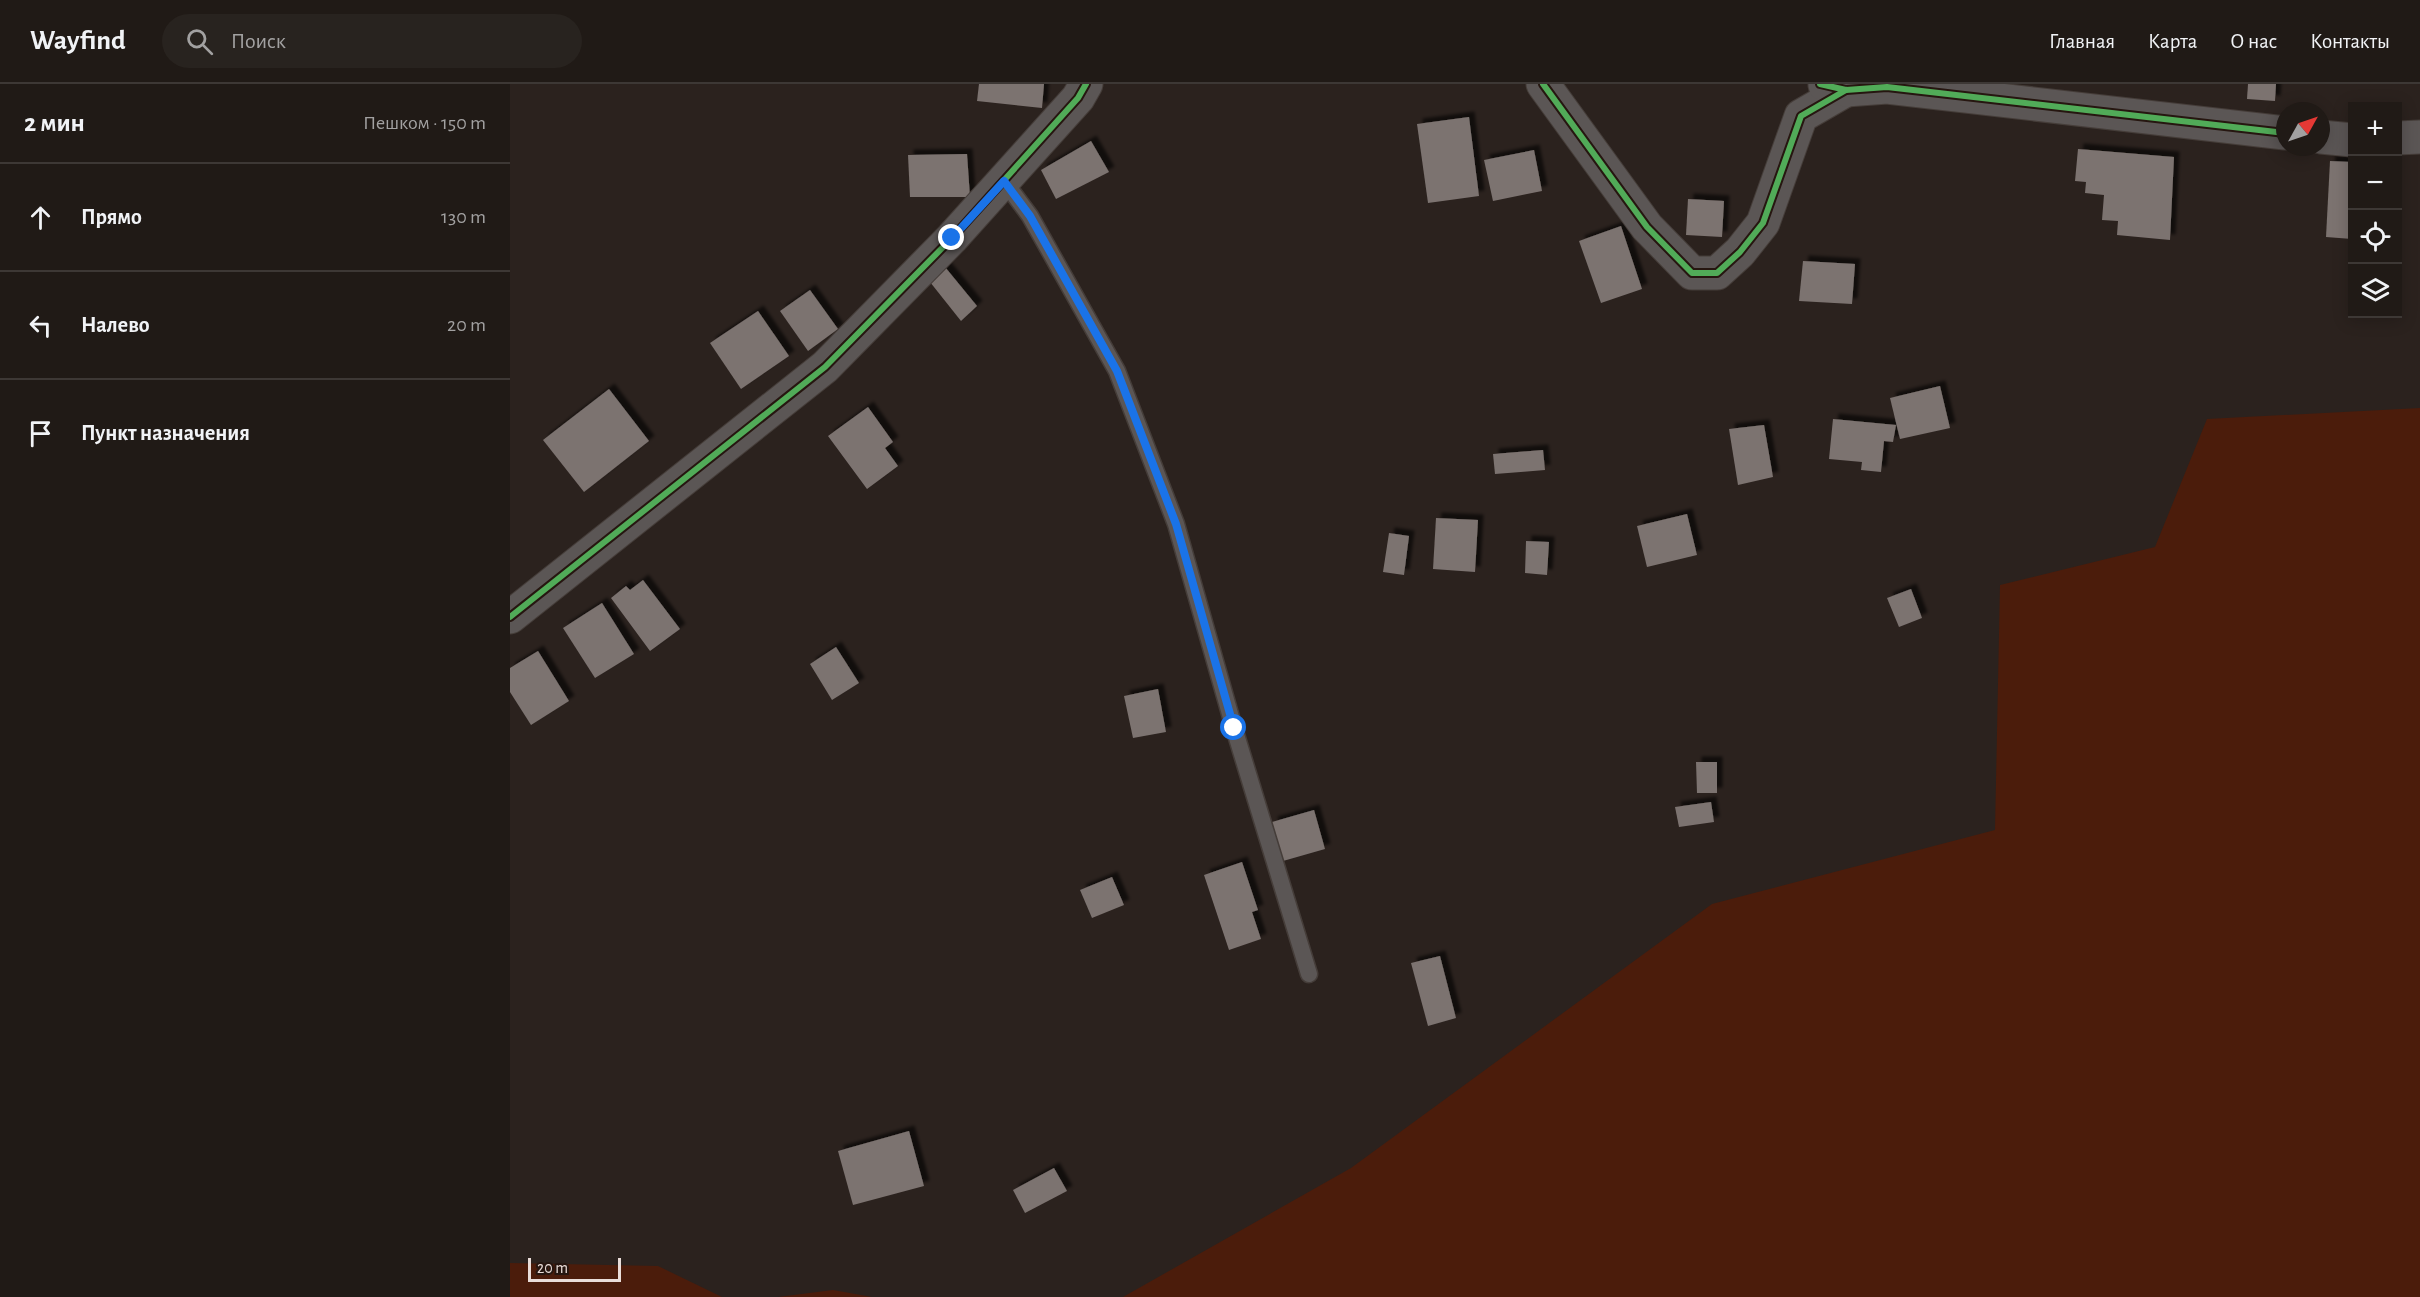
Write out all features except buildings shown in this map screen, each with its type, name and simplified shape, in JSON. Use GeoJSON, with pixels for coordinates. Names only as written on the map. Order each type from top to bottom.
{"type":"FeatureCollection","features":[{"type":"Feature","properties":{"kind":"street"},"geometry":{"type":"LineString","coordinates":[[510,616],[825,367],[952,238],[1078,98],[1086,84]]}},
{"type":"Feature","properties":{"kind":"street"},"geometry":{"type":"LineString","coordinates":[[1543,84],[1647,228],[1692,273],[1717,273],[1740,252],[1762,223],[1801,116],[1833,87],[1888,85],[2276,132]]}},
{"type":"Feature","properties":{"kind":"street"},"geometry":{"type":"LineString","coordinates":[[2402,138],[2420,137]]}},
{"type":"Feature","properties":{"kind":"street"},"geometry":{"type":"LineString","coordinates":[[2330,138],[2348,140]]}},
{"type":"Feature","properties":{"kind":"lane"},"geometry":{"type":"LineString","coordinates":[[1004,181],[1030,216],[1117,371],[1176,524],[1234,728],[1309,974]]}},
{"type":"Feature","properties":{"kind":"shaded area"},"geometry":{"type":"Polygon","coordinates":[[[2420,408],[2420,1297],[1123,1297],[1351,1168],[1712,904],[1995,830],[2000,585],[2155,547],[2207,419],[2420,408]]]}},
{"type":"Feature","properties":{"kind":"shaded area"},"geometry":{"type":"Polygon","coordinates":[[[510,1263],[658,1266],[722,1297],[510,1297],[510,1263]]]}},
{"type":"Feature","properties":{"kind":"shaded area"},"geometry":{"type":"Polygon","coordinates":[[[833,1290],[872,1297],[778,1297],[833,1290]]]}},
{"type":"Feature","properties":{"kind":"cycle path"},"geometry":{"type":"LineString","coordinates":[[510,617],[825,367],[952,238],[1078,98],[1086,84]]}},
{"type":"Feature","properties":{"kind":"cycle path"},"geometry":{"type":"LineString","coordinates":[[1543,84],[1647,227],[1692,273],[1717,273],[1740,252],[1763,223],[1801,116],[1846,90]]}},
{"type":"Feature","properties":{"kind":"cycle path"},"geometry":{"type":"LineString","coordinates":[[1820,84],[1846,90],[1887,87],[2276,132]]}},
{"type":"Feature","properties":{"kind":"route"},"geometry":{"type":"LineString","coordinates":[[952,238],[1004,181],[1030,216],[1117,371],[1176,524],[1234,728]]}}]}
